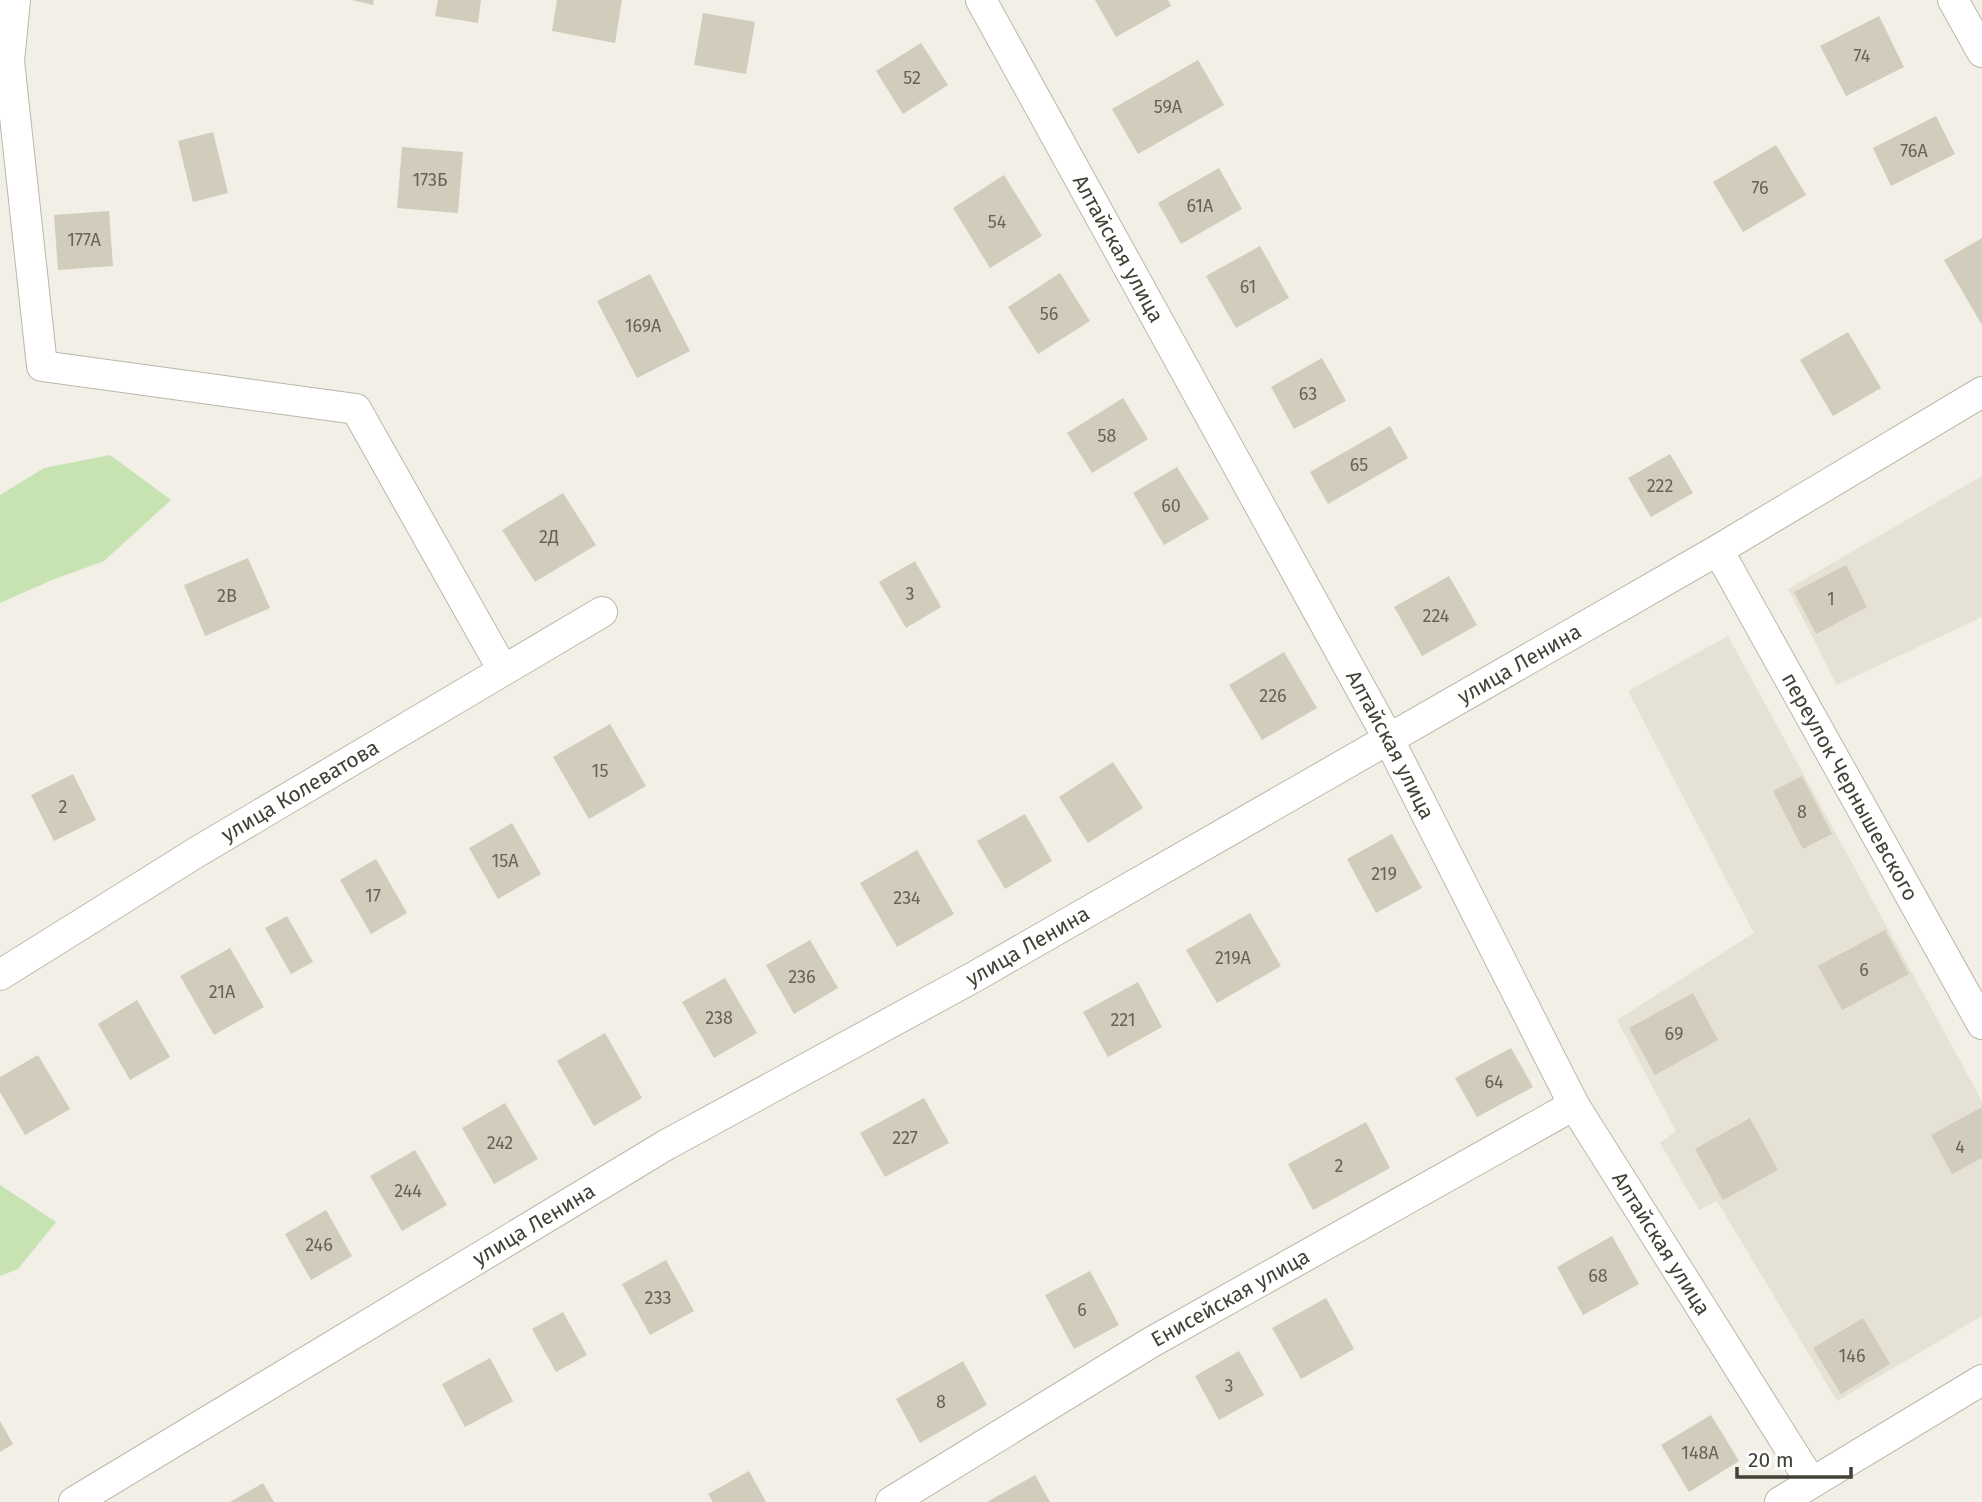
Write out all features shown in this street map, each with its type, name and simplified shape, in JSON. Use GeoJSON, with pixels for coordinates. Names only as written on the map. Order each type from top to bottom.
{"type":"FeatureCollection","features":[{"type":"Feature","properties":{"kind":"street"},"geometry":{"type":"LineString","coordinates":[[15,0],[5,62],[42,366],[356,410],[503,670]]}},
{"type":"Feature","properties":{"kind":"street","name":"Алтайская улица"},"geometry":{"type":"LineString","coordinates":[[981,0],[1388,738],[1574,1105],[1811,1482]]}},
{"type":"Feature","properties":{"kind":"street"},"geometry":{"type":"LineString","coordinates":[[1953,0],[1982,52]]}},
{"type":"Feature","properties":{"kind":"street","name":"улица Ленина"},"geometry":{"type":"LineString","coordinates":[[74,1502],[666,1145],[974,977],[1718,550],[1982,391]]}},
{"type":"Feature","properties":{"kind":"street","name":"переулок Чернышевского"},"geometry":{"type":"LineString","coordinates":[[1718,550],[1982,1024]]}},
{"type":"Feature","properties":{"kind":"street","name":"улица Колеватова"},"geometry":{"type":"LineString","coordinates":[[0,975],[197,852],[602,612]]}},
{"type":"Feature","properties":{"kind":"street","name":"Енисейская улица"},"geometry":{"type":"LineString","coordinates":[[891,1502],[1150,1343],[1574,1105]]}},
{"type":"Feature","properties":{"kind":"street"},"geometry":{"type":"LineString","coordinates":[[1780,1502],[1982,1380]]}},
{"type":"Feature","properties":{"kind":"shaded area"},"geometry":{"type":"Polygon","coordinates":[[[1982,476],[1982,617],[1837,685],[1788,589],[1982,476]]]}},
{"type":"Feature","properties":{"kind":"shaded area"},"geometry":{"type":"Polygon","coordinates":[[[1728,636],[1982,1101],[1982,1316],[1837,1401],[1717,1201],[1699,1210],[1660,1143],[1676,1131],[1617,1020],[1754,933],[1628,691],[1728,636]]]}},
{"type":"Feature","properties":{"kind":"green space"},"geometry":{"type":"Polygon","coordinates":[[[110,455],[171,500],[104,561],[0,603],[0,495],[44,468],[110,455]]]}},
{"type":"Feature","properties":{"kind":"green space"},"geometry":{"type":"Polygon","coordinates":[[[0,1185],[56,1222],[18,1269],[0,1276],[0,1185]]]}},
{"type":"Feature","properties":{"kind":"building"},"geometry":{"type":"Polygon","coordinates":[[[352,0],[374,0],[373,5],[352,0]]]}},
{"type":"Feature","properties":{"kind":"building"},"geometry":{"type":"Polygon","coordinates":[[[438,0],[481,0],[478,23],[435,16],[438,0]]]}},
{"type":"Feature","properties":{"kind":"building"},"geometry":{"type":"Polygon","coordinates":[[[557,0],[622,0],[615,43],[552,31],[557,0]]]}},
{"type":"Feature","properties":{"kind":"building"},"geometry":{"type":"Polygon","coordinates":[[[1095,0],[1168,0],[1171,6],[1116,37],[1095,0]]]}},
{"type":"Feature","properties":{"kind":"building"},"geometry":{"type":"Polygon","coordinates":[[[703,13],[755,22],[746,74],[694,65],[703,13]]]}},
{"type":"Feature","properties":{"kind":"building"},"geometry":{"type":"Polygon","coordinates":[[[1879,16],[1904,67],[1846,96],[1820,46],[1879,16]]]}},
{"type":"Feature","properties":{"kind":"building"},"geometry":{"type":"Polygon","coordinates":[[[921,43],[948,85],[903,114],[876,71],[921,43]]]}},
{"type":"Feature","properties":{"kind":"building"},"geometry":{"type":"Polygon","coordinates":[[[1198,60],[1224,105],[1138,154],[1112,109],[1198,60]]]}},
{"type":"Feature","properties":{"kind":"building"},"geometry":{"type":"Polygon","coordinates":[[[1936,116],[1955,154],[1891,186],[1873,148],[1936,116]]]}},
{"type":"Feature","properties":{"kind":"building"},"geometry":{"type":"Polygon","coordinates":[[[213,132],[228,193],[193,202],[178,141],[213,132]]]}},
{"type":"Feature","properties":{"kind":"building"},"geometry":{"type":"Polygon","coordinates":[[[1776,145],[1806,195],[1743,232],[1713,182],[1776,145]]]}},
{"type":"Feature","properties":{"kind":"building"},"geometry":{"type":"Polygon","coordinates":[[[402,147],[463,152],[458,213],[397,208],[402,147]]]}},
{"type":"Feature","properties":{"kind":"building"},"geometry":{"type":"Polygon","coordinates":[[[1219,168],[1242,209],[1181,244],[1158,203],[1219,168]]]}},
{"type":"Feature","properties":{"kind":"building"},"geometry":{"type":"Polygon","coordinates":[[[1004,175],[1042,236],[990,268],[953,208],[1004,175]]]}},
{"type":"Feature","properties":{"kind":"building"},"geometry":{"type":"Polygon","coordinates":[[[109,211],[113,266],[58,270],[54,215],[109,211]]]}},
{"type":"Feature","properties":{"kind":"building"},"geometry":{"type":"Polygon","coordinates":[[[1982,238],[1982,325],[1944,260],[1982,238]]]}},
{"type":"Feature","properties":{"kind":"building"},"geometry":{"type":"Polygon","coordinates":[[[1260,246],[1289,298],[1236,328],[1206,276],[1260,246]]]}},
{"type":"Feature","properties":{"kind":"building"},"geometry":{"type":"Polygon","coordinates":[[[1060,273],[1090,321],[1038,354],[1008,307],[1060,273]]]}},
{"type":"Feature","properties":{"kind":"building"},"geometry":{"type":"Polygon","coordinates":[[[650,274],[690,351],[637,378],[597,301],[650,274]]]}},
{"type":"Feature","properties":{"kind":"building"},"geometry":{"type":"Polygon","coordinates":[[[1848,332],[1881,388],[1833,416],[1800,360],[1848,332]]]}},
{"type":"Feature","properties":{"kind":"building"},"geometry":{"type":"Polygon","coordinates":[[[1322,358],[1346,401],[1294,429],[1271,387],[1322,358]]]}},
{"type":"Feature","properties":{"kind":"building"},"geometry":{"type":"Polygon","coordinates":[[[1123,398],[1148,439],[1092,473],[1067,433],[1123,398]]]}},
{"type":"Feature","properties":{"kind":"building"},"geometry":{"type":"Polygon","coordinates":[[[1390,426],[1408,458],[1328,504],[1310,472],[1390,426]]]}},
{"type":"Feature","properties":{"kind":"building"},"geometry":{"type":"Polygon","coordinates":[[[1670,454],[1693,493],[1651,517],[1628,478],[1670,454]]]}},
{"type":"Feature","properties":{"kind":"building"},"geometry":{"type":"Polygon","coordinates":[[[1177,467],[1209,519],[1164,545],[1133,493],[1177,467]]]}},
{"type":"Feature","properties":{"kind":"building"},"geometry":{"type":"Polygon","coordinates":[[[563,493],[596,545],[535,582],[502,530],[563,493]]]}},
{"type":"Feature","properties":{"kind":"building"},"geometry":{"type":"Polygon","coordinates":[[[248,558],[270,608],[205,636],[184,585],[248,558]]]}},
{"type":"Feature","properties":{"kind":"building"},"geometry":{"type":"Polygon","coordinates":[[[915,561],[941,607],[906,628],[879,582],[915,561]]]}},
{"type":"Feature","properties":{"kind":"building"},"geometry":{"type":"Polygon","coordinates":[[[1846,565],[1867,607],[1816,634],[1794,592],[1846,565]]]}},
{"type":"Feature","properties":{"kind":"building"},"geometry":{"type":"Polygon","coordinates":[[[1449,576],[1477,625],[1422,656],[1394,607],[1449,576]]]}},
{"type":"Feature","properties":{"kind":"building"},"geometry":{"type":"Polygon","coordinates":[[[1284,652],[1317,708],[1262,740],[1229,685],[1284,652]]]}},
{"type":"Feature","properties":{"kind":"building"},"geometry":{"type":"Polygon","coordinates":[[[610,724],[646,786],[589,819],[553,757],[610,724]]]}},
{"type":"Feature","properties":{"kind":"building"},"geometry":{"type":"Polygon","coordinates":[[[1113,762],[1143,808],[1088,843],[1059,797],[1113,762]]]}},
{"type":"Feature","properties":{"kind":"building"},"geometry":{"type":"Polygon","coordinates":[[[73,774],[96,820],[54,841],[31,795],[73,774]]]}},
{"type":"Feature","properties":{"kind":"building"},"geometry":{"type":"Polygon","coordinates":[[[1802,776],[1832,834],[1803,849],[1773,791],[1802,776]]]}},
{"type":"Feature","properties":{"kind":"building"},"geometry":{"type":"Polygon","coordinates":[[[1025,814],[1052,861],[1005,889],[977,841],[1025,814]]]}},
{"type":"Feature","properties":{"kind":"building"},"geometry":{"type":"Polygon","coordinates":[[[512,823],[541,874],[498,899],[469,848],[512,823]]]}},
{"type":"Feature","properties":{"kind":"building"},"geometry":{"type":"Polygon","coordinates":[[[1392,834],[1422,888],[1376,913],[1347,859],[1392,834]]]}},
{"type":"Feature","properties":{"kind":"building"},"geometry":{"type":"Polygon","coordinates":[[[917,850],[954,914],[897,947],[860,883],[917,850]]]}},
{"type":"Feature","properties":{"kind":"building"},"geometry":{"type":"Polygon","coordinates":[[[376,859],[407,913],[371,934],[340,880],[376,859]]]}},
{"type":"Feature","properties":{"kind":"building"},"geometry":{"type":"Polygon","coordinates":[[[1250,913],[1281,966],[1217,1003],[1186,950],[1250,913]]]}},
{"type":"Feature","properties":{"kind":"building"},"geometry":{"type":"Polygon","coordinates":[[[287,916],[313,962],[291,974],[265,928],[287,916]]]}},
{"type":"Feature","properties":{"kind":"building"},"geometry":{"type":"Polygon","coordinates":[[[1885,930],[1909,974],[1842,1010],[1818,966],[1885,930]]]}},
{"type":"Feature","properties":{"kind":"building"},"geometry":{"type":"Polygon","coordinates":[[[810,940],[838,988],[794,1014],[766,965],[810,940]]]}},
{"type":"Feature","properties":{"kind":"building"},"geometry":{"type":"Polygon","coordinates":[[[230,948],[264,1007],[214,1035],[180,976],[230,948]]]}},
{"type":"Feature","properties":{"kind":"building"},"geometry":{"type":"Polygon","coordinates":[[[725,978],[757,1033],[714,1058],[682,1002],[725,978]]]}},
{"type":"Feature","properties":{"kind":"building"},"geometry":{"type":"Polygon","coordinates":[[[1138,982],[1162,1027],[1108,1057],[1083,1012],[1138,982]]]}},
{"type":"Feature","properties":{"kind":"building"},"geometry":{"type":"Polygon","coordinates":[[[1693,993],[1718,1040],[1655,1075],[1629,1028],[1693,993]]]}},
{"type":"Feature","properties":{"kind":"building"},"geometry":{"type":"Polygon","coordinates":[[[137,1000],[170,1057],[130,1080],[98,1024],[137,1000]]]}},
{"type":"Feature","properties":{"kind":"building"},"geometry":{"type":"Polygon","coordinates":[[[605,1033],[642,1098],[594,1126],[557,1061],[605,1033]]]}},
{"type":"Feature","properties":{"kind":"building"},"geometry":{"type":"Polygon","coordinates":[[[1511,1048],[1533,1087],[1477,1117],[1455,1078],[1511,1048]]]}},
{"type":"Feature","properties":{"kind":"building"},"geometry":{"type":"Polygon","coordinates":[[[38,1055],[70,1109],[25,1135],[0,1092],[0,1077],[38,1055]]]}},
{"type":"Feature","properties":{"kind":"building"},"geometry":{"type":"Polygon","coordinates":[[[924,1098],[949,1143],[885,1177],[860,1133],[924,1098]]]}},
{"type":"Feature","properties":{"kind":"building"},"geometry":{"type":"Polygon","coordinates":[[[505,1103],[538,1159],[494,1184],[462,1128],[505,1103]]]}},
{"type":"Feature","properties":{"kind":"building"},"geometry":{"type":"Polygon","coordinates":[[[1982,1107],[1982,1158],[1952,1174],[1931,1135],[1982,1107]]]}},
{"type":"Feature","properties":{"kind":"building"},"geometry":{"type":"Polygon","coordinates":[[[1750,1118],[1778,1170],[1723,1200],[1695,1149],[1750,1118]]]}},
{"type":"Feature","properties":{"kind":"building"},"geometry":{"type":"Polygon","coordinates":[[[1366,1122],[1390,1168],[1313,1210],[1288,1164],[1366,1122]]]}},
{"type":"Feature","properties":{"kind":"building"},"geometry":{"type":"Polygon","coordinates":[[[415,1150],[447,1205],[402,1231],[370,1176],[415,1150]]]}},
{"type":"Feature","properties":{"kind":"building"},"geometry":{"type":"Polygon","coordinates":[[[326,1210],[352,1256],[311,1280],[285,1234],[326,1210]]]}},
{"type":"Feature","properties":{"kind":"building"},"geometry":{"type":"Polygon","coordinates":[[[1612,1236],[1639,1284],[1583,1315],[1557,1267],[1612,1236]]]}},
{"type":"Feature","properties":{"kind":"building"},"geometry":{"type":"Polygon","coordinates":[[[666,1260],[694,1311],[650,1335],[622,1284],[666,1260]]]}},
{"type":"Feature","properties":{"kind":"building"},"geometry":{"type":"Polygon","coordinates":[[[1090,1271],[1119,1325],[1074,1349],[1045,1295],[1090,1271]]]}},
{"type":"Feature","properties":{"kind":"building"},"geometry":{"type":"Polygon","coordinates":[[[1326,1298],[1354,1349],[1301,1379],[1272,1328],[1326,1298]]]}},
{"type":"Feature","properties":{"kind":"building"},"geometry":{"type":"Polygon","coordinates":[[[563,1312],[587,1355],[556,1372],[532,1329],[563,1312]]]}},
{"type":"Feature","properties":{"kind":"building"},"geometry":{"type":"Polygon","coordinates":[[[1863,1318],[1890,1364],[1841,1394],[1813,1348],[1863,1318]]]}},
{"type":"Feature","properties":{"kind":"building"},"geometry":{"type":"Polygon","coordinates":[[[1239,1351],[1264,1395],[1219,1420],[1195,1376],[1239,1351]]]}},
{"type":"Feature","properties":{"kind":"building"},"geometry":{"type":"Polygon","coordinates":[[[490,1358],[513,1401],[465,1427],[442,1384],[490,1358]]]}},
{"type":"Feature","properties":{"kind":"building"},"geometry":{"type":"Polygon","coordinates":[[[963,1361],[987,1405],[920,1443],[896,1399],[963,1361]]]}},
{"type":"Feature","properties":{"kind":"building"},"geometry":{"type":"Polygon","coordinates":[[[1711,1415],[1739,1461],[1689,1492],[1661,1445],[1711,1415]]]}},
{"type":"Feature","properties":{"kind":"building"},"geometry":{"type":"Polygon","coordinates":[[[0,1421],[13,1444],[0,1452],[0,1421]]]}},
{"type":"Feature","properties":{"kind":"building"},"geometry":{"type":"Polygon","coordinates":[[[749,1471],[766,1502],[713,1502],[708,1494],[749,1471]]]}},
{"type":"Feature","properties":{"kind":"building"},"geometry":{"type":"Polygon","coordinates":[[[1035,1475],[1050,1502],[987,1502],[1035,1475]]]}},
{"type":"Feature","properties":{"kind":"building"},"geometry":{"type":"Polygon","coordinates":[[[263,1483],[274,1502],[230,1502],[263,1483]]]}}]}
